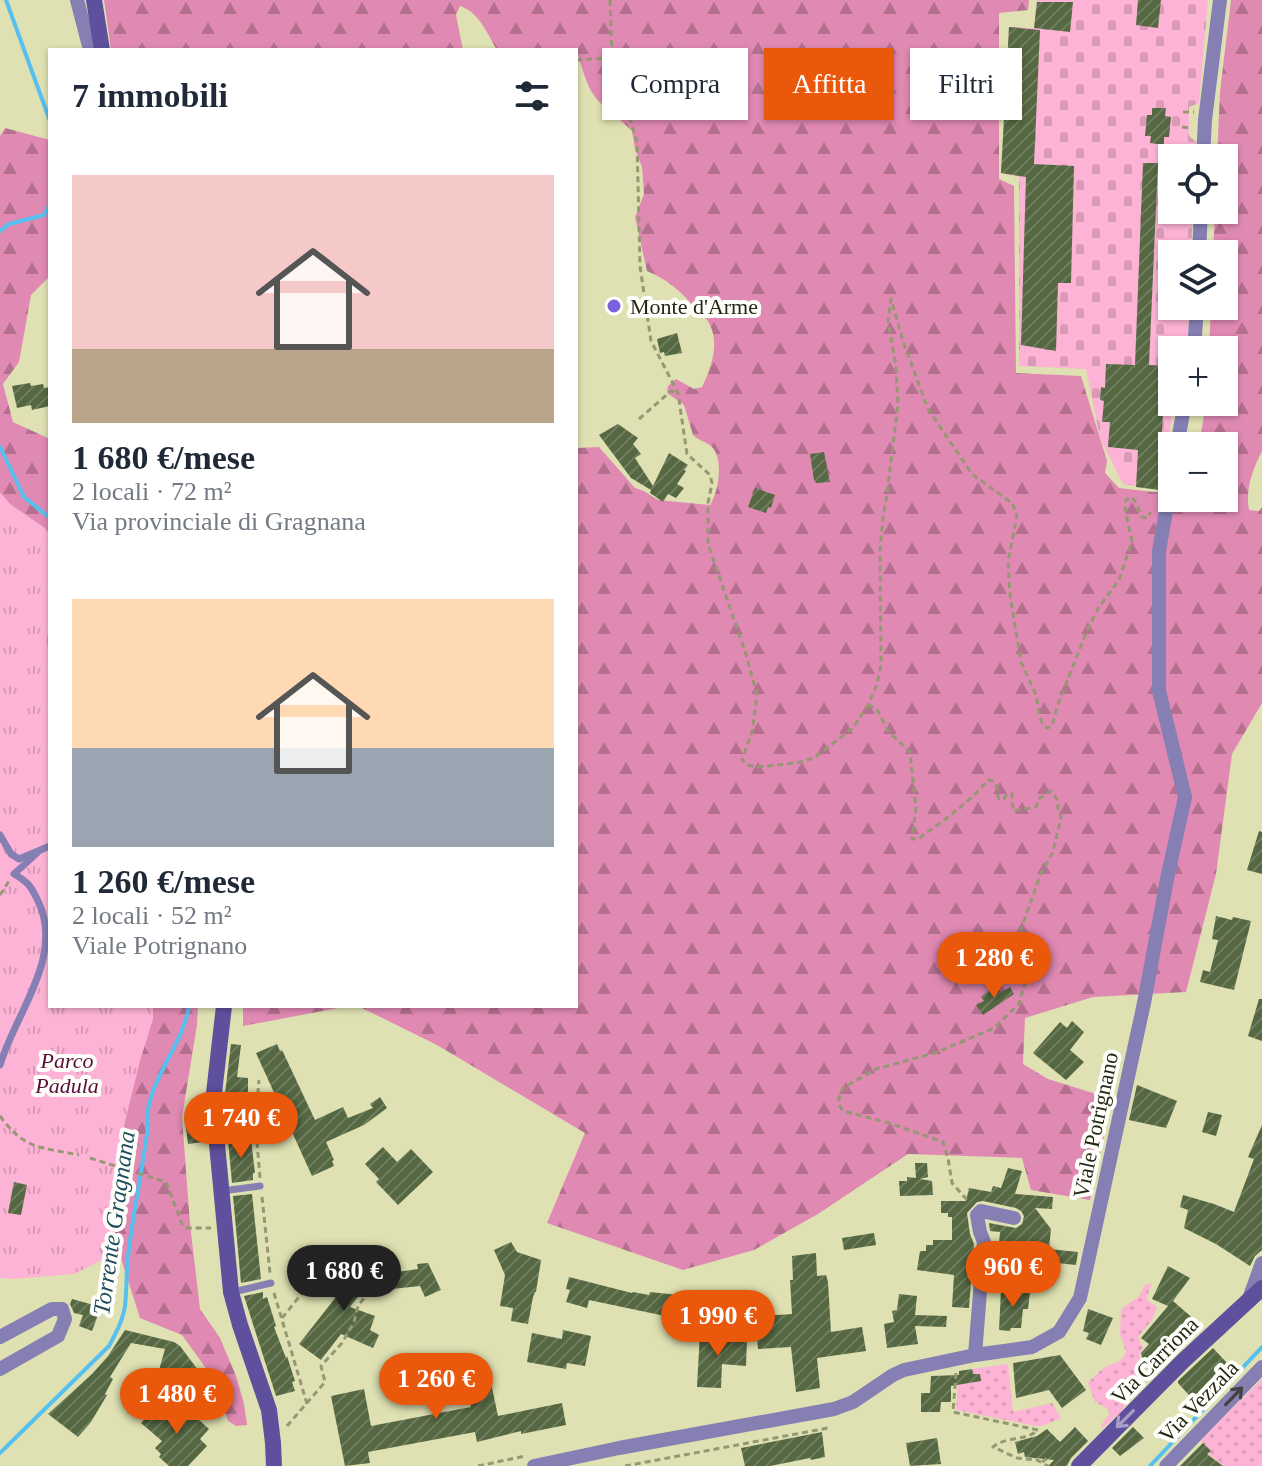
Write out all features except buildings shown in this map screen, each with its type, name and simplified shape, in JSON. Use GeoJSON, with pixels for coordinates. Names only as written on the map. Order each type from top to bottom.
{"type":"FeatureCollection","features":[{"type":"Feature","properties":{"kind":"main road"},"geometry":{"type":"LineString","coordinates":[[94,0],[102,48]]}},
{"type":"Feature","properties":{"kind":"main road"},"geometry":{"type":"LineString","coordinates":[[224,1008],[213,1102],[231,1292],[278,1437],[274,1466]]}},
{"type":"Feature","properties":{"kind":"main road","name":"Via Carriona"},"geometry":{"type":"LineString","coordinates":[[1079,1466],[1256,1292]]}},
{"type":"Feature","properties":{"kind":"main road"},"geometry":{"type":"LineString","coordinates":[[267,1466],[278,1437]]}},
{"type":"Feature","properties":{"kind":"street"},"geometry":{"type":"LineString","coordinates":[[77,0],[89,48]]}},
{"type":"Feature","properties":{"kind":"street"},"geometry":{"type":"LineString","coordinates":[[1204,144],[1220,0]]}},
{"type":"Feature","properties":{"kind":"street","name":"Viale Potrignano"},"geometry":{"type":"LineString","coordinates":[[534,1466],[834,1409],[853,1402],[904,1370],[1032,1347],[1059,1332],[1080,1298],[1185,797],[1159,691],[1159,551],[1166,512]]}},
{"type":"Feature","properties":{"kind":"street"},"geometry":{"type":"LineString","coordinates":[[214,1132],[255,1127]]}},
{"type":"Feature","properties":{"kind":"street"},"geometry":{"type":"LineString","coordinates":[[975,1355],[984,1242],[977,1215],[981,1211],[1014,1218]]}},
{"type":"Feature","properties":{"kind":"street"},"geometry":{"type":"LineString","coordinates":[[1256,1292],[1262,1263]]}},
{"type":"Feature","properties":{"kind":"street"},"geometry":{"type":"LineString","coordinates":[[0,1337],[52,1309],[62,1309],[65,1319],[58,1336],[0,1369]]}},
{"type":"Feature","properties":{"kind":"street","name":"Via Vezzala"},"geometry":{"type":"LineString","coordinates":[[1166,1466],[1262,1367]]}},
{"type":"Feature","properties":{"kind":"lane"},"geometry":{"type":"LineString","coordinates":[[0,835],[11,854],[19,859],[48,848]]}},
{"type":"Feature","properties":{"kind":"lane"},"geometry":{"type":"LineString","coordinates":[[0,1065],[5,1047],[20,1022],[38,977],[45,938],[43,911],[29,883],[14,874],[37,853]]}},
{"type":"Feature","properties":{"kind":"lane"},"geometry":{"type":"LineString","coordinates":[[222,1191],[260,1186]]}},
{"type":"Feature","properties":{"kind":"lane"},"geometry":{"type":"LineString","coordinates":[[231,1292],[271,1283]]}},
{"type":"Feature","properties":{"kind":"path"},"geometry":{"type":"LineString","coordinates":[[610,0],[612,48]]}},
{"type":"Feature","properties":{"kind":"path"},"geometry":{"type":"LineString","coordinates":[[578,60],[602,59]]}},
{"type":"Feature","properties":{"kind":"path"},"geometry":{"type":"LineString","coordinates":[[630,120],[637,142],[640,266],[651,341],[678,393],[687,454],[710,475],[708,544],[757,695],[752,732],[742,760],[747,765],[757,767],[796,763],[814,758],[853,728],[877,684],[881,665],[880,548],[898,404],[896,367],[888,321],[891,299],[928,409],[972,474],[1012,503],[1017,515],[1008,562],[1010,595],[1021,662],[1036,695],[1041,721],[1047,728],[1052,726],[1088,628],[1119,580],[1132,541],[1126,500],[1131,497],[1135,501],[1142,517],[1147,518],[1152,510]]}},
{"type":"Feature","properties":{"kind":"path"},"geometry":{"type":"LineString","coordinates":[[639,419],[671,391],[678,393]]}},
{"type":"Feature","properties":{"kind":"path"},"geometry":{"type":"LineString","coordinates":[[868,705],[876,708],[889,732],[910,752],[916,808],[912,839],[918,839],[960,809],[988,780],[997,785],[999,799],[1012,794],[1013,811],[1036,807],[1040,798],[1051,791],[1058,801],[1061,817],[1053,852],[1041,873],[1020,932],[1027,942],[1035,939],[1019,1004],[994,1028],[935,1053],[876,1069],[843,1088],[839,1098],[843,1111],[943,1142],[952,1183],[969,1201],[969,1209],[977,1215]]}},
{"type":"Feature","properties":{"kind":"path"},"geometry":{"type":"LineString","coordinates":[[0,895],[14,874]]}},
{"type":"Feature","properties":{"kind":"path"},"geometry":{"type":"LineString","coordinates":[[259,1080],[255,1127],[271,1283],[307,1404]]}},
{"type":"Feature","properties":{"kind":"path"},"geometry":{"type":"LineString","coordinates":[[0,1116],[22,1141],[79,1155]]}},
{"type":"Feature","properties":{"kind":"path"},"geometry":{"type":"LineString","coordinates":[[90,1158],[166,1182],[186,1228],[225,1225]]}},
{"type":"Feature","properties":{"kind":"path"},"geometry":{"type":"LineString","coordinates":[[282,1318],[329,1260]]}},
{"type":"Feature","properties":{"kind":"path"},"geometry":{"type":"LineString","coordinates":[[278,1437],[325,1382],[321,1366],[342,1343],[354,1322],[358,1306],[381,1276]]}},
{"type":"Feature","properties":{"kind":"path"},"geometry":{"type":"LineString","coordinates":[[957,1369],[953,1412],[1038,1430],[1033,1435],[1000,1441],[993,1447],[1017,1458],[1048,1466]]}},
{"type":"Feature","properties":{"kind":"path"},"geometry":{"type":"LineString","coordinates":[[1042,1462],[1049,1457]]}},
{"type":"Feature","properties":{"kind":"green space"},"geometry":{"type":"Polygon","coordinates":[[[104,0],[1029,0],[1028,10],[999,13],[999,48],[910,48],[910,120],[999,120],[999,179],[1014,186],[1016,373],[1081,376],[1107,461],[1105,473],[1119,488],[1158,492],[1158,512],[1238,512],[1238,432],[1201,432],[1204,416],[1238,416],[1238,336],[1210,336],[1210,320],[1238,320],[1238,240],[1214,240],[1214,224],[1238,224],[1238,144],[1218,144],[1220,92],[1231,0],[1262,0],[1262,451],[1251,479],[1248,502],[1249,510],[1259,511],[1262,507],[1262,703],[1232,754],[1216,874],[1186,992],[1093,997],[1025,1018],[1023,1064],[1048,1079],[1112,1099],[1090,1200],[1031,1190],[1022,1158],[908,1154],[818,1214],[754,1250],[683,1270],[547,1223],[585,1133],[437,1045],[362,1008],[578,1008],[578,448],[599,447],[635,488],[658,500],[710,505],[719,475],[715,451],[693,435],[684,405],[667,393],[668,386],[676,379],[694,389],[702,387],[712,362],[714,336],[707,320],[675,287],[647,271],[635,217],[644,194],[642,167],[632,131],[620,120],[748,120],[748,48],[602,48],[602,104],[586,81],[578,48],[496,48],[477,18],[460,6],[456,15],[463,48],[111,48],[104,0]]]}},
{"type":"Feature","properties":{"kind":"green space"},"geometry":{"type":"Polygon","coordinates":[[[1037,0],[1208,0],[1199,103],[1189,107],[1189,136],[1196,144],[1158,144],[1158,224],[1192,224],[1192,240],[1158,240],[1158,320],[1188,320],[1188,336],[1158,336],[1158,416],[1172,416],[1170,432],[1158,432],[1158,490],[1123,484],[1100,438],[1086,369],[1019,366],[1019,177],[1001,173],[1004,120],[1022,120],[1022,48],[1008,48],[1009,27],[1034,28],[1037,0]]]}},
{"type":"Feature","properties":{"kind":"green space"},"geometry":{"type":"Polygon","coordinates":[[[5,128],[48,139],[48,278],[31,295],[19,362],[3,384],[13,422],[48,438],[48,688],[0,581],[0,136],[5,128]]]}},
{"type":"Feature","properties":{"kind":"green space","name":"Parco Padula"},"geometry":{"type":"Polygon","coordinates":[[[0,492],[10,504],[48,532],[48,1008],[153,1008],[153,1019],[124,1126],[120,1213],[102,1260],[74,1274],[0,1278],[0,492]]]}},
{"type":"Feature","properties":{"kind":"green space"},"geometry":{"type":"Polygon","coordinates":[[[100,1008],[198,1008],[182,1117],[200,1309],[220,1338],[236,1376],[247,1425],[236,1426],[228,1421],[213,1378],[182,1335],[140,1318],[111,1227],[100,1008]]]}},
{"type":"Feature","properties":{"kind":"green space"},"geometry":{"type":"Polygon","coordinates":[[[243,1008],[338,1008],[243,1026],[243,1008]]]}},
{"type":"Feature","properties":{"kind":"green space"},"geometry":{"type":"Polygon","coordinates":[[[1152,1283],[1148,1301],[1157,1307],[1152,1320],[1138,1337],[1143,1348],[1139,1355],[1139,1368],[1148,1375],[1144,1380],[1140,1379],[1121,1412],[1101,1429],[1110,1414],[1107,1408],[1095,1402],[1088,1383],[1124,1356],[1126,1352],[1120,1334],[1121,1309],[1138,1297],[1145,1285],[1152,1283]]]}},
{"type":"Feature","properties":{"kind":"green space"},"geometry":{"type":"Polygon","coordinates":[[[1008,1364],[1013,1412],[1052,1403],[1061,1418],[1035,1426],[956,1410],[958,1385],[974,1382],[972,1369],[1008,1364]]]}},
{"type":"Feature","properties":{"kind":"green space"},"geometry":{"type":"Polygon","coordinates":[[[1262,1379],[1262,1466],[1223,1466],[1208,1453],[1210,1450],[1200,1440],[1262,1379]]]}},
{"type":"Feature","properties":{"kind":"waterway","name":"Torrente Gragnana"},"geometry":{"type":"LineString","coordinates":[[6,0],[48,116]]}},
{"type":"Feature","properties":{"kind":"waterway","name":"Torrente Gragnana"},"geometry":{"type":"LineString","coordinates":[[0,231],[9,224],[44,215],[48,208]]}},
{"type":"Feature","properties":{"kind":"waterway","name":"Torrente Gragnana"},"geometry":{"type":"LineString","coordinates":[[0,447],[24,497],[48,516]]}},
{"type":"Feature","properties":{"kind":"waterway","name":"Torrente Gragnana"},"geometry":{"type":"LineString","coordinates":[[0,1453],[109,1346],[119,1326],[125,1306],[128,1256],[148,1109],[189,1008]]}},
{"type":"Feature","properties":{"kind":"waterway"},"geometry":{"type":"LineString","coordinates":[[1150,1466],[1262,1347]]}},
{"type":"Feature","properties":{"kind":"place","name":"Monte d'Arme"},"geometry":{"type":"Point","coordinates":[614,306]}}]}
